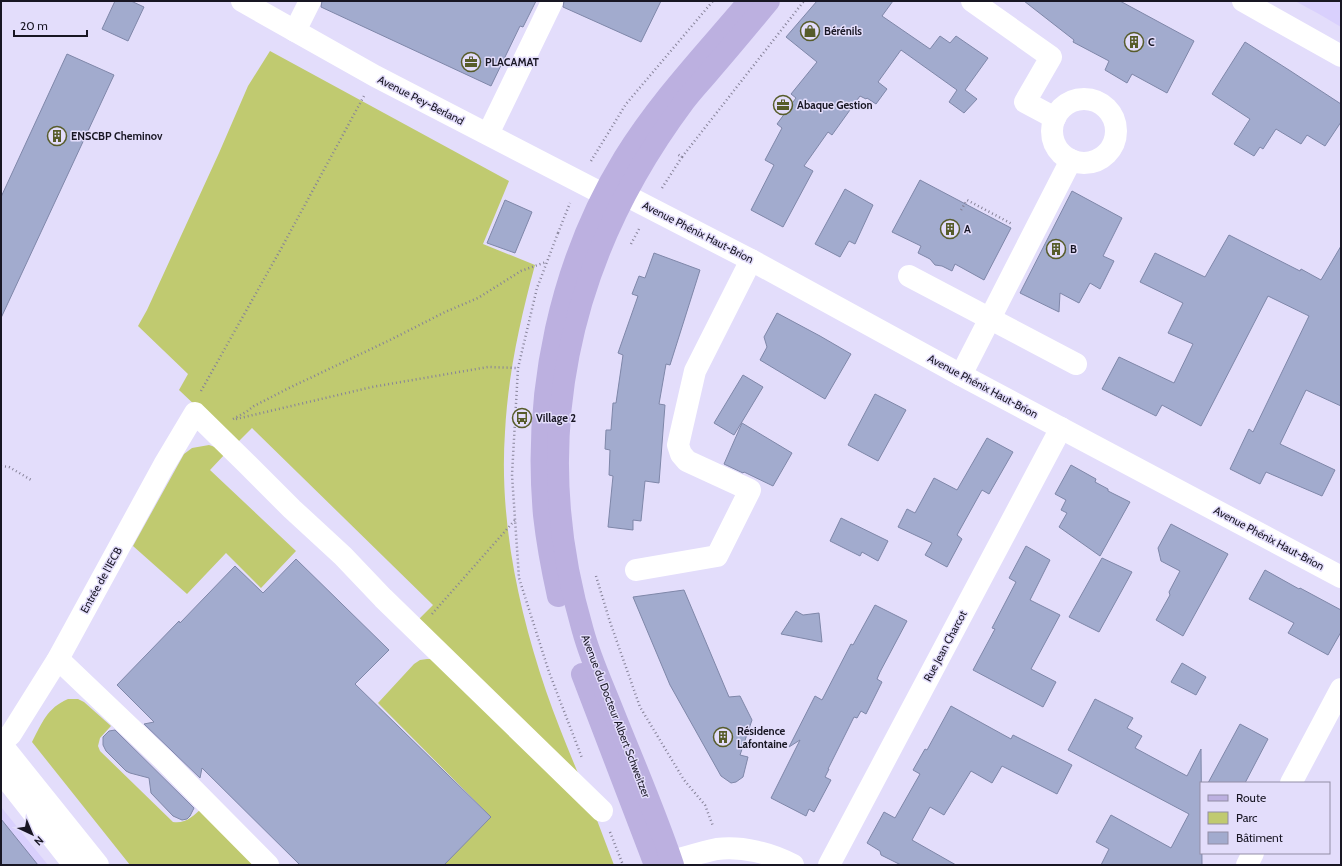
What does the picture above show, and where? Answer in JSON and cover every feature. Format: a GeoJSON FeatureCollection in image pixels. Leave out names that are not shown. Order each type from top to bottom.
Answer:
{"type":"FeatureCollection","features":[{"type":"Feature","properties":{"kind":"main road","name":"Avenue du Docteur Albert Schweitzer"},"geometry":{"type":"LineString","coordinates":[[667,864],[576,658],[558,598],[544,514],[542,430],[547,382],[555,334],[566,287],[582,241],[603,194],[625,156],[671,92],[749,1]]}},
{"type":"Feature","properties":{"kind":"main road","name":"Avenue du Docteur Albert Schweitzer"},"geometry":{"type":"LineString","coordinates":[[667,864],[583,632],[573,595],[565,552],[560,508],[558,463],[560,419],[565,375],[574,331],[594,263],[608,228],[625,195],[684,101],[769,1]]}},
{"type":"Feature","properties":{"kind":"street","name":"Avenue Pey-Berland"},"geometry":{"type":"LineString","coordinates":[[242,1],[375,76],[603,194]]}},
{"type":"Feature","properties":{"kind":"street"},"geometry":{"type":"LineString","coordinates":[[295,31],[310,1]]}},
{"type":"Feature","properties":{"kind":"street"},"geometry":{"type":"LineString","coordinates":[[972,1],[1051,57],[1025,102],[1055,118]]}},
{"type":"Feature","properties":{"kind":"street"},"geometry":{"type":"LineString","coordinates":[[1243,1],[1341,56]]}},
{"type":"Feature","properties":{"kind":"street"},"geometry":{"type":"LineString","coordinates":[[488,134],[552,2]]}},
{"type":"Feature","properties":{"kind":"street"},"geometry":{"type":"LineString","coordinates":[[1085,99],[1096,101],[1105,107],[1112,115],[1116,125],[1116,136],[1112,146],[1106,154],[1097,160],[1086,163],[1076,162],[1070,160],[1059,151],[1054,142],[1052,132],[1055,118],[1058,112],[1065,105],[1075,100],[1085,99]]}},
{"type":"Feature","properties":{"kind":"street"},"geometry":{"type":"LineString","coordinates":[[961,375],[1070,160]]}},
{"type":"Feature","properties":{"kind":"street","name":"Avenue Phénix Haut-Brion"},"geometry":{"type":"LineString","coordinates":[[625,195],[751,260],[961,375],[1341,577]]}},
{"type":"Feature","properties":{"kind":"street"},"geometry":{"type":"LineString","coordinates":[[636,570],[717,556],[750,490],[687,460],[681,454],[678,445],[695,371],[751,260]]}},
{"type":"Feature","properties":{"kind":"street"},"geometry":{"type":"LineString","coordinates":[[909,276],[1076,364]]}},
{"type":"Feature","properties":{"kind":"street"},"geometry":{"type":"LineString","coordinates":[[195,413],[292,509],[343,556],[416,630],[602,811]]}},
{"type":"Feature","properties":{"kind":"street","name":"Entrée de l'IECB"},"geometry":{"type":"LineString","coordinates":[[1,744],[11,734],[58,659],[164,465],[195,413]]}},
{"type":"Feature","properties":{"kind":"street","name":"Rue Jean Charcot"},"geometry":{"type":"LineString","coordinates":[[829,865],[1061,428]]}},
{"type":"Feature","properties":{"kind":"street"},"geometry":{"type":"LineString","coordinates":[[58,659],[164,760],[268,865]]}},
{"type":"Feature","properties":{"kind":"street"},"geometry":{"type":"LineString","coordinates":[[1292,782],[1341,689]]}},
{"type":"Feature","properties":{"kind":"street"},"geometry":{"type":"LineString","coordinates":[[1,744],[98,865]]}},
{"type":"Feature","properties":{"kind":"street"},"geometry":{"type":"LineString","coordinates":[[1,772],[74,865]]}},
{"type":"Feature","properties":{"kind":"street"},"geometry":{"type":"LineString","coordinates":[[667,864],[717,849],[737,848],[781,858],[793,865]]}},
{"type":"Feature","properties":{"kind":"street"},"geometry":{"type":"LineString","coordinates":[[1247,865],[1252,854]]}},
{"type":"Feature","properties":{"kind":"path"},"geometry":{"type":"LineString","coordinates":[[626,104],[713,1]]}},
{"type":"Feature","properties":{"kind":"path"},"geometry":{"type":"LineString","coordinates":[[682,157],[804,1]]}},
{"type":"Feature","properties":{"kind":"path"},"geometry":{"type":"LineString","coordinates":[[195,413],[196,399],[282,247],[375,76]]}},
{"type":"Feature","properties":{"kind":"path"},"geometry":{"type":"LineString","coordinates":[[961,210],[967,200],[1032,235]]}},
{"type":"Feature","properties":{"kind":"path"},"geometry":{"type":"LineString","coordinates":[[518,368],[488,367],[372,387],[229,421],[254,406],[327,369],[390,340],[445,312],[478,298],[521,271],[547,261]]}},
{"type":"Feature","properties":{"kind":"path"},"geometry":{"type":"LineString","coordinates":[[1,466],[8,467],[33,480]]}},
{"type":"Feature","properties":{"kind":"path"},"geometry":{"type":"LineString","coordinates":[[416,630],[435,611],[515,520]]}},
{"type":"Feature","properties":{"kind":"shaded area"},"geometry":{"type":"Polygon","coordinates":[[[1295,1],[1341,1],[1341,27],[1319,14],[1295,1]]]}},
{"type":"Feature","properties":{"kind":"shaded area"},"geometry":{"type":"Polygon","coordinates":[[[1,807],[48,865],[1,865],[1,807]]]}},
{"type":"Feature","properties":{"kind":"green space"},"geometry":{"type":"Polygon","coordinates":[[[270,51],[509,181],[483,244],[535,265],[524,306],[509,390],[504,465],[508,530],[519,596],[536,660],[554,713],[580,778],[418,620],[433,605],[252,428],[236,444],[179,390],[188,374],[138,326],[147,310],[219,153],[248,86],[270,51]]]}},
{"type":"Feature","properties":{"kind":"green space"},"geometry":{"type":"Polygon","coordinates":[[[209,445],[226,453],[210,470],[296,551],[261,588],[226,553],[187,594],[133,546],[184,454],[192,448],[209,445]]]}},
{"type":"Feature","properties":{"kind":"green space"},"geometry":{"type":"Polygon","coordinates":[[[433,659],[592,807],[614,865],[432,865],[458,850],[491,817],[378,703],[414,664],[420,660],[433,659]]]}},
{"type":"Feature","properties":{"kind":"green space"},"geometry":{"type":"Polygon","coordinates":[[[68,699],[78,699],[84,702],[111,726],[100,738],[98,746],[100,751],[173,822],[186,821],[202,808],[257,865],[130,865],[32,742],[42,722],[50,712],[68,699]]]}},
{"type":"Feature","properties":{"kind":"building"},"geometry":{"type":"Polygon","coordinates":[[[115,1],[131,1],[144,7],[128,41],[102,29],[115,1]]]}},
{"type":"Feature","properties":{"kind":"building","name":"PLACAMAT"},"geometry":{"type":"Polygon","coordinates":[[[322,1],[536,1],[523,27],[520,26],[491,86],[321,7],[322,1]]]}},
{"type":"Feature","properties":{"kind":"building"},"geometry":{"type":"Polygon","coordinates":[[[564,1],[661,1],[641,42],[563,7],[564,1]]]}},
{"type":"Feature","properties":{"kind":"building"},"geometry":{"type":"Polygon","coordinates":[[[817,1],[893,1],[882,16],[930,49],[940,36],[950,43],[956,36],[988,58],[965,90],[977,99],[964,113],[949,102],[957,90],[901,50],[878,82],[887,89],[876,104],[867,98],[866,99],[860,96],[832,135],[828,132],[804,166],[813,171],[783,227],[751,210],[774,165],[765,160],[782,128],[777,124],[796,98],[791,94],[817,62],[786,37],[817,1]]]}},
{"type":"Feature","properties":{"kind":"building","name":"C"},"geometry":{"type":"Polygon","coordinates":[[[1024,1],[1120,1],[1194,41],[1167,93],[1132,74],[1127,83],[1105,70],[1109,61],[1073,42],[1074,40],[1024,1]]]}},
{"type":"Feature","properties":{"kind":"building"},"geometry":{"type":"Polygon","coordinates":[[[1245,42],[1341,104],[1341,122],[1325,146],[1307,135],[1301,144],[1276,129],[1263,149],[1260,147],[1254,156],[1234,144],[1250,119],[1212,94],[1245,42]]]}},
{"type":"Feature","properties":{"kind":"building","name":"ENSCBP Cheminov"},"geometry":{"type":"Polygon","coordinates":[[[67,54],[114,75],[1,318],[1,197],[67,54]]]}},
{"type":"Feature","properties":{"kind":"building","name":"A"},"geometry":{"type":"Polygon","coordinates":[[[920,180],[1011,228],[984,280],[955,264],[952,271],[942,266],[935,265],[930,259],[918,253],[921,246],[892,232],[920,180]]]}},
{"type":"Feature","properties":{"kind":"building"},"geometry":{"type":"Polygon","coordinates":[[[845,189],[873,205],[855,244],[849,241],[840,257],[815,244],[845,189]]]}},
{"type":"Feature","properties":{"kind":"building"},"geometry":{"type":"Polygon","coordinates":[[[1072,191],[1122,218],[1103,256],[1114,261],[1100,289],[1090,283],[1079,303],[1060,293],[1059,312],[1020,293],[1072,191]]]}},
{"type":"Feature","properties":{"kind":"building"},"geometry":{"type":"Polygon","coordinates":[[[505,200],[532,212],[515,253],[487,243],[505,200]]]}},
{"type":"Feature","properties":{"kind":"building"},"geometry":{"type":"Polygon","coordinates":[[[1229,235],[1321,280],[1341,246],[1341,406],[1306,390],[1280,444],[1335,470],[1322,496],[1266,472],[1260,484],[1230,469],[1249,429],[1253,432],[1309,316],[1268,296],[1201,426],[1162,405],[1156,416],[1102,389],[1119,357],[1174,383],[1193,344],[1168,333],[1183,303],[1140,282],[1155,253],[1205,277],[1229,235]]]}},
{"type":"Feature","properties":{"kind":"building"},"geometry":{"type":"Polygon","coordinates":[[[654,253],[700,270],[670,365],[666,364],[659,404],[665,405],[659,483],[645,481],[641,521],[633,520],[633,530],[608,527],[613,476],[609,475],[610,450],[605,449],[606,430],[611,430],[613,403],[616,403],[623,355],[618,353],[638,296],[632,294],[639,276],[645,278],[654,253]]]}},
{"type":"Feature","properties":{"kind":"building"},"geometry":{"type":"Polygon","coordinates":[[[777,313],[851,354],[825,399],[760,360],[767,347],[764,337],[777,313]]]}},
{"type":"Feature","properties":{"kind":"building"},"geometry":{"type":"Polygon","coordinates":[[[743,375],[763,387],[734,435],[714,423],[743,375]]]}},
{"type":"Feature","properties":{"kind":"building"},"geometry":{"type":"Polygon","coordinates":[[[875,394],[906,410],[878,461],[848,445],[875,394]]]}},
{"type":"Feature","properties":{"kind":"building"},"geometry":{"type":"Polygon","coordinates":[[[742,423],[792,453],[773,486],[724,464],[742,423]]]}},
{"type":"Feature","properties":{"kind":"building"},"geometry":{"type":"Polygon","coordinates":[[[987,438],[1013,452],[989,494],[982,490],[957,535],[962,539],[947,567],[925,555],[932,543],[898,527],[907,509],[915,513],[934,478],[957,490],[987,438]]]}},
{"type":"Feature","properties":{"kind":"building"},"geometry":{"type":"Polygon","coordinates":[[[1071,465],[1096,479],[1095,482],[1108,489],[1108,491],[1130,502],[1100,556],[1059,527],[1067,513],[1061,510],[1066,500],[1055,494],[1071,465]]]}},
{"type":"Feature","properties":{"kind":"building"},"geometry":{"type":"Polygon","coordinates":[[[841,518],[888,541],[878,561],[862,552],[860,556],[830,541],[841,518]]]}},
{"type":"Feature","properties":{"kind":"building"},"geometry":{"type":"Polygon","coordinates":[[[1171,524],[1228,554],[1183,636],[1156,620],[1170,595],[1169,592],[1180,571],[1161,561],[1158,548],[1171,524]]]}},
{"type":"Feature","properties":{"kind":"building"},"geometry":{"type":"Polygon","coordinates":[[[1026,546],[1050,560],[1030,600],[1060,615],[1031,669],[1056,682],[1043,707],[973,670],[995,629],[992,628],[1016,582],[1009,578],[1026,546]]]}},
{"type":"Feature","properties":{"kind":"building"},"geometry":{"type":"Polygon","coordinates":[[[1102,558],[1132,572],[1099,632],[1069,617],[1102,558]]]}},
{"type":"Feature","properties":{"kind":"building"},"geometry":{"type":"Polygon","coordinates":[[[296,559],[389,650],[355,684],[491,817],[444,865],[300,865],[202,768],[200,778],[144,724],[154,722],[117,685],[235,566],[263,593],[296,559]]]}},
{"type":"Feature","properties":{"kind":"building"},"geometry":{"type":"Polygon","coordinates":[[[1265,570],[1341,610],[1341,632],[1328,655],[1288,633],[1294,623],[1249,599],[1265,570]]]}},
{"type":"Feature","properties":{"kind":"building"},"geometry":{"type":"Polygon","coordinates":[[[684,590],[729,697],[740,696],[752,720],[740,755],[748,757],[743,777],[736,782],[731,783],[721,776],[670,685],[633,597],[684,590]]]}},
{"type":"Feature","properties":{"kind":"building"},"geometry":{"type":"Polygon","coordinates":[[[875,605],[907,621],[880,672],[877,679],[882,682],[866,714],[861,711],[857,718],[854,717],[825,777],[831,780],[814,812],[809,809],[806,816],[771,798],[800,740],[789,747],[815,696],[822,700],[851,644],[853,645],[875,605]]]}},
{"type":"Feature","properties":{"kind":"building"},"geometry":{"type":"Polygon","coordinates":[[[796,611],[803,615],[819,613],[822,642],[781,634],[796,611]]]}},
{"type":"Feature","properties":{"kind":"building"},"geometry":{"type":"Polygon","coordinates":[[[1182,663],[1206,677],[1196,695],[1171,682],[1182,663]]]}},
{"type":"Feature","properties":{"kind":"building"},"geometry":{"type":"Polygon","coordinates":[[[1095,699],[1133,718],[1127,728],[1142,736],[1135,748],[1187,776],[1201,749],[1200,854],[1202,854],[1202,865],[1101,865],[1109,849],[1096,842],[1111,815],[1171,848],[1189,814],[1068,750],[1095,699]]]}},
{"type":"Feature","properties":{"kind":"building"},"geometry":{"type":"Polygon","coordinates":[[[951,706],[1011,739],[1013,735],[1072,765],[1057,794],[1002,766],[992,783],[971,771],[944,815],[930,807],[912,840],[956,865],[901,865],[881,855],[880,851],[867,843],[884,812],[895,818],[920,774],[913,770],[925,749],[927,750],[951,706]]]}},
{"type":"Feature","properties":{"kind":"building"},"geometry":{"type":"Polygon","coordinates":[[[1240,724],[1268,739],[1246,782],[1209,782],[1240,724]]]}},
{"type":"Feature","properties":{"kind":"building"},"geometry":{"type":"Polygon","coordinates":[[[115,730],[194,808],[187,819],[182,820],[173,816],[151,793],[149,778],[126,771],[106,751],[103,745],[103,737],[109,731],[115,730]]]}},
{"type":"Feature","properties":{"kind":"building"},"geometry":{"type":"Polygon","coordinates":[[[1,819],[38,865],[1,865],[1,819]]]}},
{"type":"Feature","properties":{"kind":"place","name":"Bérénils"},"geometry":{"type":"Point","coordinates":[810,31]}},
{"type":"Feature","properties":{"kind":"place","name":"C"},"geometry":{"type":"Point","coordinates":[1134,42]}},
{"type":"Feature","properties":{"kind":"place","name":"PLACAMAT"},"geometry":{"type":"Point","coordinates":[471,62]}},
{"type":"Feature","properties":{"kind":"place","name":"Abaque Gestion"},"geometry":{"type":"Point","coordinates":[783,105]}},
{"type":"Feature","properties":{"kind":"place","name":"ENSCBP Cheminov"},"geometry":{"type":"Point","coordinates":[57,136]}},
{"type":"Feature","properties":{"kind":"place","name":"A"},"geometry":{"type":"Point","coordinates":[950,229]}},
{"type":"Feature","properties":{"kind":"place","name":"B"},"geometry":{"type":"Point","coordinates":[1056,249]}},
{"type":"Feature","properties":{"kind":"place","name":"Village 2"},"geometry":{"type":"Point","coordinates":[522,418]}},
{"type":"Feature","properties":{"kind":"place","name":"Résidence Lafontaine"},"geometry":{"type":"Point","coordinates":[723,737]}}]}
